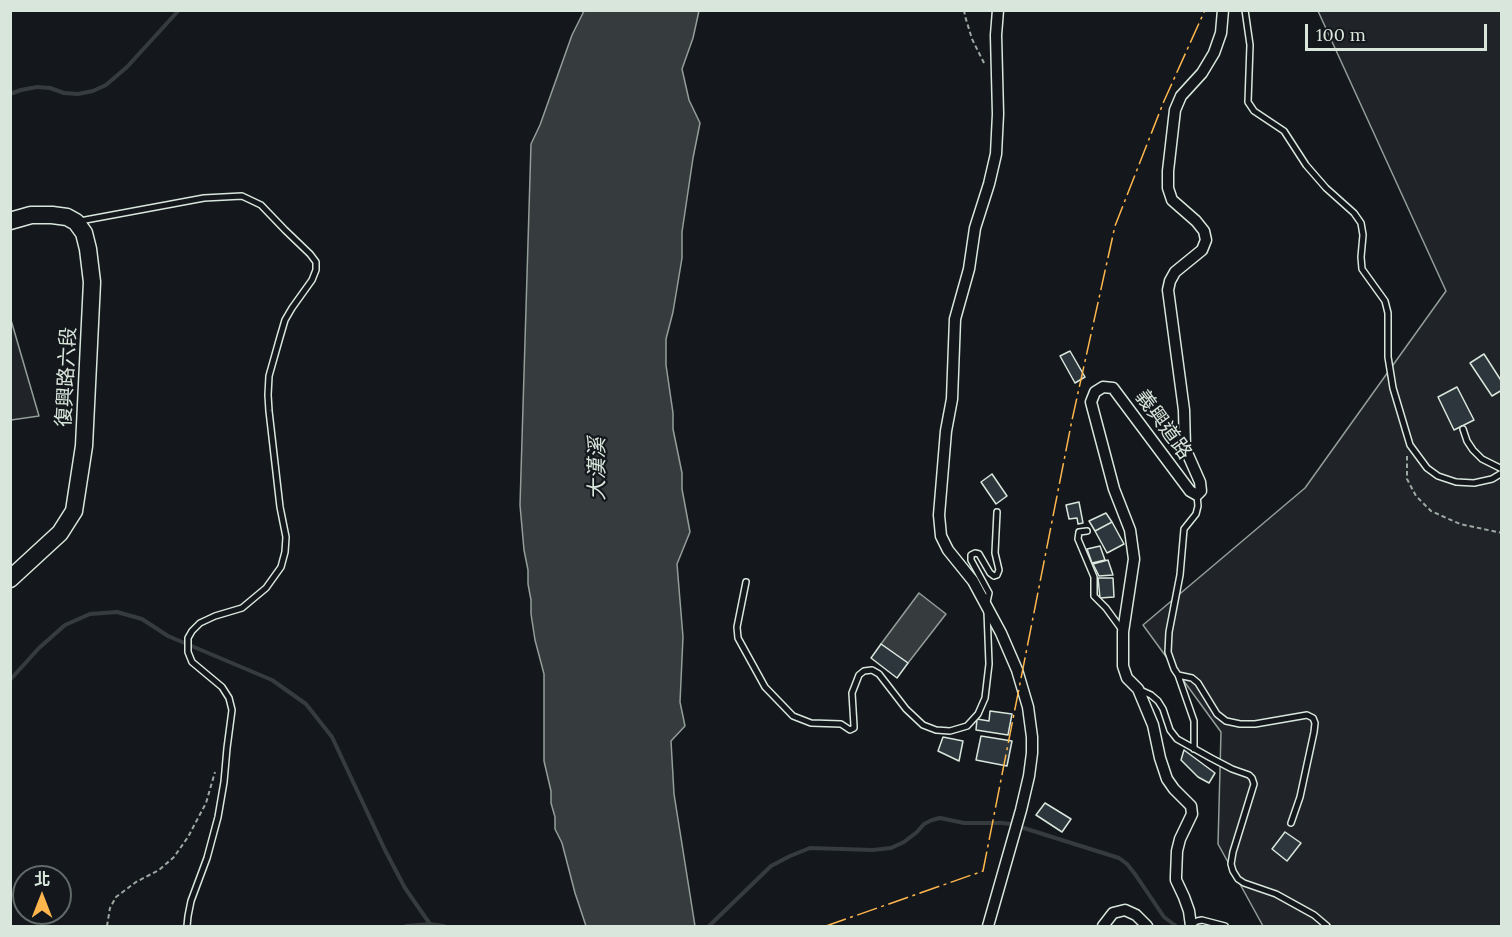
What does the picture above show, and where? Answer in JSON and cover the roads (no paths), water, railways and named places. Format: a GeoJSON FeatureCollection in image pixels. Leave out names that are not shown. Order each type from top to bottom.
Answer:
{"type":"FeatureCollection","features":[{"type":"Feature","properties":{"kind":"main road"},"geometry":{"type":"LineString","coordinates":[[10,221],[31,215],[52,214],[67,217],[76,222]]}},
{"type":"Feature","properties":{"kind":"main road","name":"復興路六段"},"geometry":{"type":"LineString","coordinates":[[10,579],[60,533],[74,511],[84,446],[92,282],[84,233],[76,222]]}},
{"type":"Feature","properties":{"kind":"street"},"geometry":{"type":"LineString","coordinates":[[988,927],[1029,776],[1032,737],[1028,706],[1017,670],[974,581],[948,550],[941,536],[939,515],[946,431],[952,399],[955,320],[969,269],[975,228],[996,154],[998,10]]}},
{"type":"Feature","properties":{"kind":"street","name":"義興道路"},"geometry":{"type":"LineString","coordinates":[[1191,926],[1189,911],[1176,876],[1177,851],[1192,814],[1191,806],[1167,779],[1153,725],[1138,689],[1127,678],[1123,666],[1123,632],[1134,559],[1130,530],[1114,489],[1091,402],[1095,392],[1103,387],[1113,388],[1190,491],[1197,495],[1201,490],[1200,482],[1185,448],[1184,410],[1168,290],[1175,272],[1202,250],[1206,240],[1200,226],[1172,200],[1168,188],[1168,171],[1175,110],[1181,96],[1202,73],[1214,53],[1221,33],[1223,10]]}},
{"type":"Feature","properties":{"kind":"street"},"geometry":{"type":"LineString","coordinates":[[1103,927],[1113,913],[1125,910],[1136,915],[1147,927]]}},
{"type":"Feature","properties":{"kind":"lane"},"geometry":{"type":"LineString","coordinates":[[1245,10],[1250,45],[1248,102],[1254,111],[1284,131],[1306,165],[1326,188],[1354,213],[1361,223],[1362,269],[1385,301],[1388,313],[1388,357],[1393,388],[1410,445],[1427,468],[1438,476],[1456,482],[1474,483],[1492,478],[1502,471],[1482,459],[1473,450],[1463,429]]}},
{"type":"Feature","properties":{"kind":"lane"},"geometry":{"type":"LineString","coordinates":[[76,222],[204,198],[242,196],[261,205],[316,262],[312,280],[285,320],[269,376],[269,411],[280,507],[286,537],[281,567],[266,588],[242,608],[200,623],[188,638],[188,652],[192,662],[222,687],[229,698],[232,710],[218,817],[207,858],[191,901],[187,927]]}},
{"type":"Feature","properties":{"kind":"lane"},"geometry":{"type":"LineString","coordinates":[[1194,749],[1192,713],[1168,652],[1169,632],[1180,575],[1184,529],[1196,514],[1197,495]]}},
{"type":"Feature","properties":{"kind":"lane"},"geometry":{"type":"LineString","coordinates":[[746,582],[737,627],[738,638],[765,687],[793,716],[811,723],[842,724],[852,729],[854,726],[852,693],[859,675],[864,670],[872,670],[879,674],[906,709],[923,725],[936,730],[950,731],[967,726],[978,714],[985,698],[989,664],[986,604],[989,593],[971,560],[971,555],[979,554],[990,573],[994,576],[998,575],[995,553],[997,512]]}},
{"type":"Feature","properties":{"kind":"lane"},"geometry":{"type":"LineString","coordinates":[[1086,531],[1079,532],[1078,539],[1094,577],[1094,596],[1106,608],[1123,632]]}},
{"type":"Feature","properties":{"kind":"lane"},"geometry":{"type":"LineString","coordinates":[[1178,675],[1192,678],[1198,683],[1217,714],[1226,721],[1255,724],[1307,715],[1313,718],[1314,732],[1300,797],[1291,823]]}},
{"type":"Feature","properties":{"kind":"lane"},"geometry":{"type":"LineString","coordinates":[[1138,689],[1158,701],[1177,740],[1252,778],[1254,783],[1231,864],[1238,879],[1276,894],[1314,915],[1328,927]]}},
{"type":"Feature","properties":{"kind":"lane"},"geometry":{"type":"LineString","coordinates":[[1191,926],[1202,920],[1225,927]]}},
{"type":"Feature","properties":{"kind":"water","name":"大漢溪"},"geometry":{"type":"Polygon","coordinates":[[[584,11],[699,11],[693,38],[682,69],[689,100],[700,123],[682,232],[682,258],[666,339],[666,365],[673,429],[690,532],[677,564],[683,637],[680,702],[685,726],[671,741],[674,794],[695,926],[586,926],[562,843],[555,829],[551,791],[544,761],[544,674],[531,614],[520,505],[531,144],[572,35],[584,11]]]}},
{"type":"Feature","properties":{"kind":"water"},"geometry":{"type":"Polygon","coordinates":[[[919,593],[946,614],[908,663],[881,644],[919,593]]]}},
{"type":"Feature","properties":{"kind":"waterway"},"geometry":{"type":"LineString","coordinates":[[10,94],[37,87],[78,94],[106,85],[127,67],[179,10]]}},
{"type":"Feature","properties":{"kind":"waterway"},"geometry":{"type":"LineString","coordinates":[[10,680],[39,648],[65,625],[90,614],[117,612],[142,619],[168,636],[272,680],[306,704],[332,737],[385,850],[405,888],[430,924]]}},
{"type":"Feature","properties":{"kind":"waterway"},"geometry":{"type":"LineString","coordinates":[[709,926],[771,866],[790,856],[810,848],[873,850],[891,848],[904,842],[924,824],[940,818],[964,823],[1011,824],[1119,858],[1135,874],[1164,917],[1176,926]]}},
{"type":"Feature","properties":{"kind":"waterway"},"geometry":{"type":"LineString","coordinates":[[406,926],[430,924],[444,926]]}}]}
